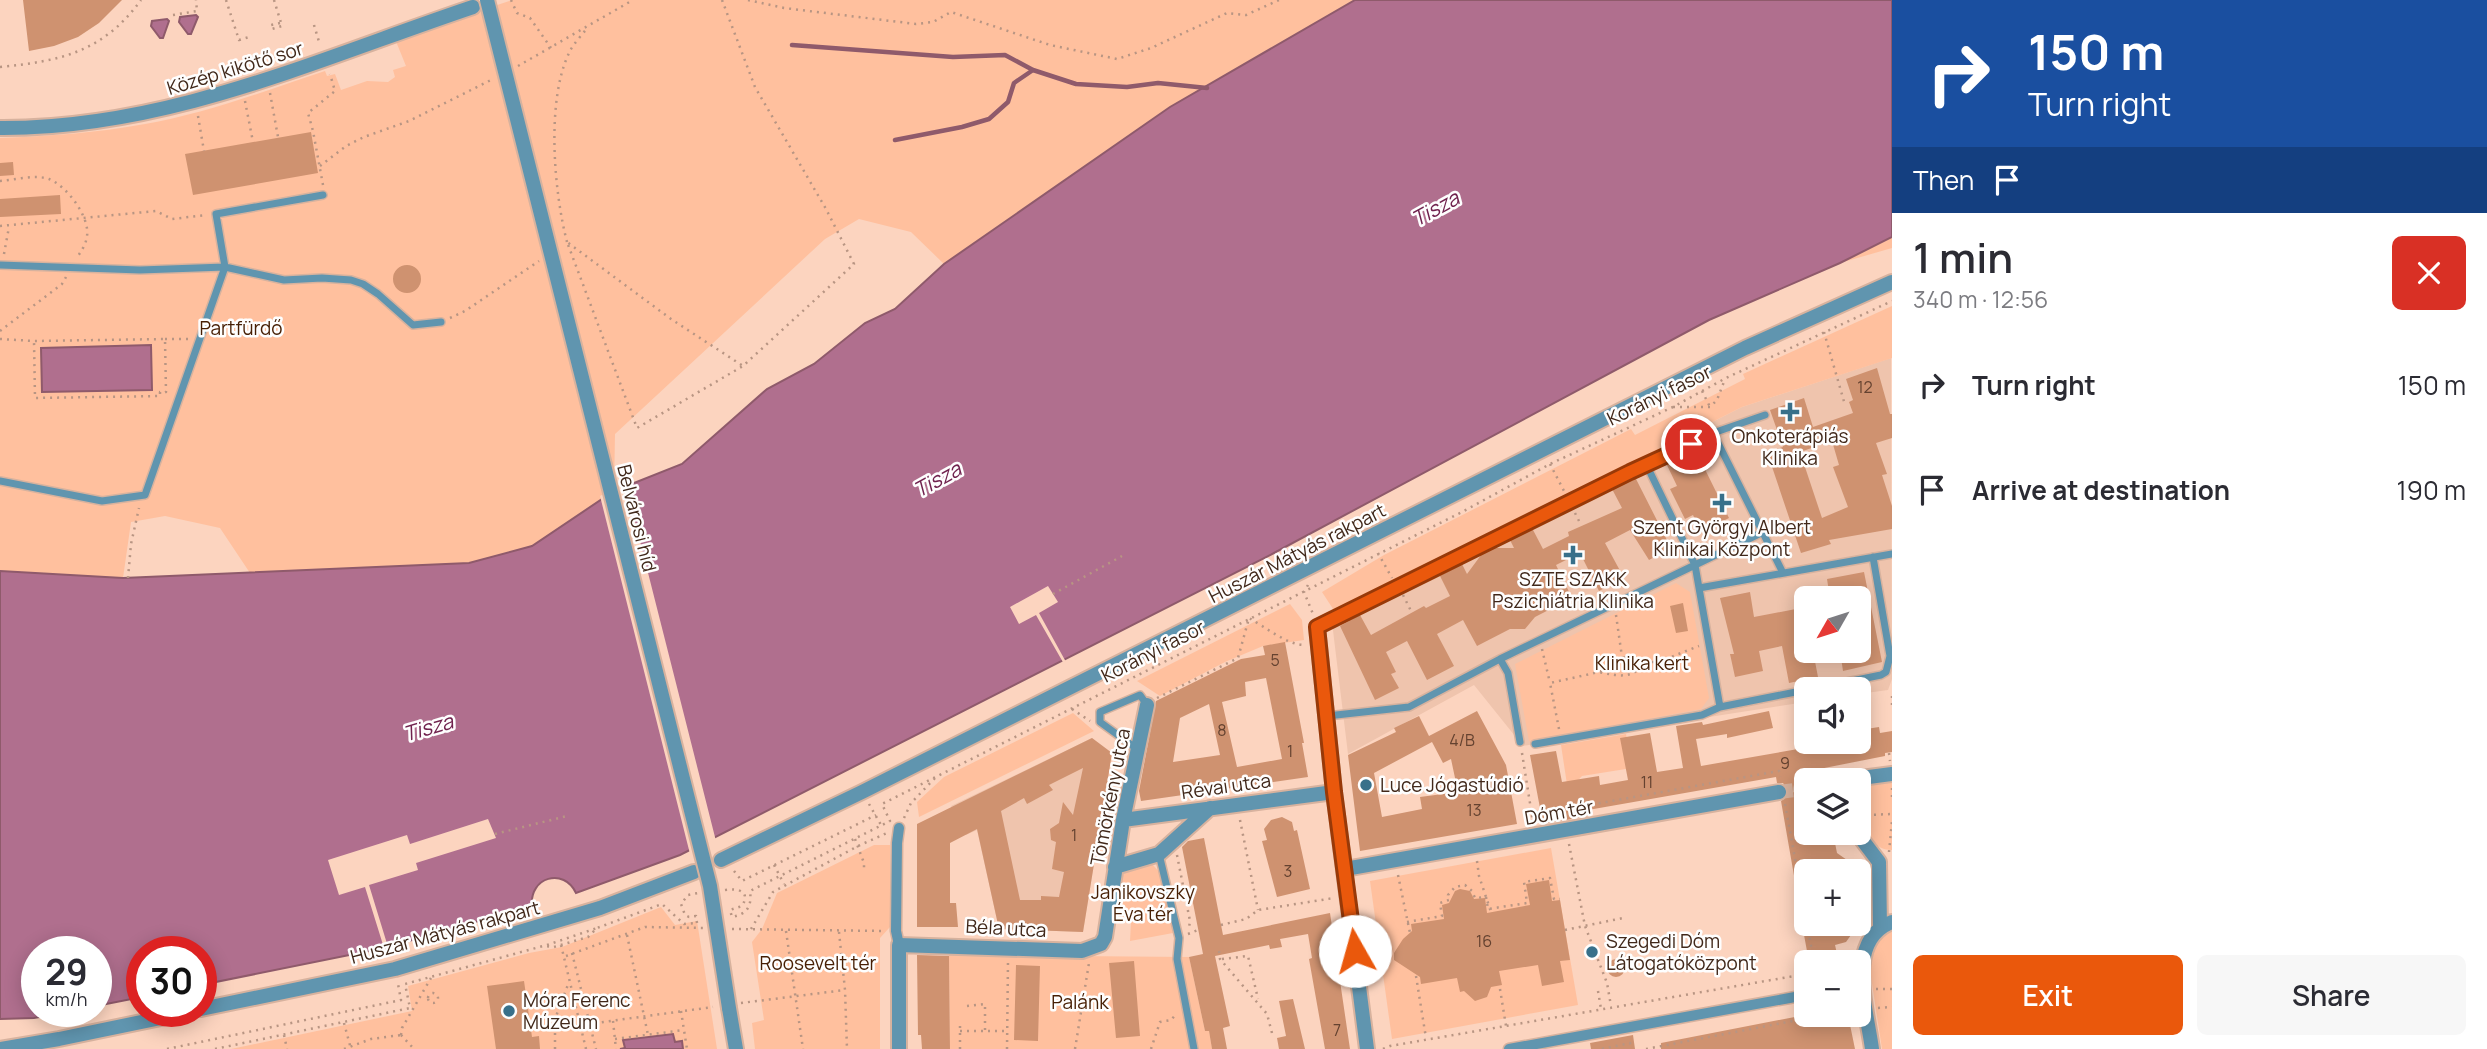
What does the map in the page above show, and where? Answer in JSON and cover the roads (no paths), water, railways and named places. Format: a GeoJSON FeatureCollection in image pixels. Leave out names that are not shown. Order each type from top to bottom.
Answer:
{"type":"FeatureCollection","features":[{"type":"Feature","properties":{"kind":"street","name":"Belvárosi híd"},"geometry":{"type":"LineString","coordinates":[[488,0],[710,886],[736,1049]]}},
{"type":"Feature","properties":{"kind":"street","name":"Közép kikötő sor"},"geometry":{"type":"LineString","coordinates":[[0,128],[76,124],[195,102],[313,64],[473,7]]}},
{"type":"Feature","properties":{"kind":"street","name":"Huszár Mátyás rakpart"},"geometry":{"type":"LineString","coordinates":[[723,859],[887,780],[1733,354],[1892,282]]}},
{"type":"Feature","properties":{"kind":"street"},"geometry":{"type":"LineString","coordinates":[[1317,627],[1334,792],[1367,1049]]}},
{"type":"Feature","properties":{"kind":"street","name":"Tömörkény utca"},"geometry":{"type":"LineString","coordinates":[[1105,937],[1123,820],[1151,702]]}},
{"type":"Feature","properties":{"kind":"street"},"geometry":{"type":"LineString","coordinates":[[1871,777],[1892,774]]}},
{"type":"Feature","properties":{"kind":"street","name":"Révai utca"},"geometry":{"type":"LineString","coordinates":[[1123,820],[1334,792]]}},
{"type":"Feature","properties":{"kind":"street","name":"Dóm tér"},"geometry":{"type":"LineString","coordinates":[[1345,869],[1779,792]]}},
{"type":"Feature","properties":{"kind":"street"},"geometry":{"type":"LineString","coordinates":[[1115,867],[1159,854],[1211,807]]}},
{"type":"Feature","properties":{"kind":"street"},"geometry":{"type":"LineString","coordinates":[[899,828],[896,931],[899,945],[900,1049]]}},
{"type":"Feature","properties":{"kind":"street"},"geometry":{"type":"LineString","coordinates":[[1864,950],[1871,936],[1886,925],[1887,857],[1871,844]]}},
{"type":"Feature","properties":{"kind":"street","name":"Huszár Mátyás rakpart"},"geometry":{"type":"LineString","coordinates":[[217,1006],[394,969],[600,908],[694,872]]}},
{"type":"Feature","properties":{"kind":"street","name":"Béla utca"},"geometry":{"type":"LineString","coordinates":[[899,945],[1082,951],[1096,947],[1105,937]]}},
{"type":"Feature","properties":{"kind":"street"},"geometry":{"type":"LineString","coordinates":[[1509,1049],[1794,997]]}},
{"type":"Feature","properties":{"kind":"street"},"geometry":{"type":"LineString","coordinates":[[0,1049],[126,1026]]}},
{"type":"Feature","properties":{"kind":"street"},"geometry":{"type":"LineString","coordinates":[[1868,1027],[1872,1049]]}},
{"type":"Feature","properties":{"kind":"street"},"geometry":{"type":"LineString","coordinates":[[1570,1038],[1573,1049]]}},
{"type":"Feature","properties":{"kind":"lane"},"geometry":{"type":"LineString","coordinates":[[0,481],[102,501],[145,495],[225,267],[216,214],[323,195]]}},
{"type":"Feature","properties":{"kind":"lane"},"geometry":{"type":"LineString","coordinates":[[0,265],[140,270],[225,267],[284,280],[351,280],[378,293],[413,325],[441,322]]}},
{"type":"Feature","properties":{"kind":"lane"},"geometry":{"type":"LineString","coordinates":[[1317,627],[1630,472],[1713,433],[1765,415]]}},
{"type":"Feature","properties":{"kind":"lane"},"geometry":{"type":"LineString","coordinates":[[1713,433],[1783,573]]}},
{"type":"Feature","properties":{"kind":"lane"},"geometry":{"type":"LineString","coordinates":[[1647,466],[1695,565],[1720,707]]}},
{"type":"Feature","properties":{"kind":"lane"},"geometry":{"type":"LineString","coordinates":[[1327,716],[1409,707],[1540,639],[1763,532]]}},
{"type":"Feature","properties":{"kind":"lane"},"geometry":{"type":"LineString","coordinates":[[1699,588],[1892,554]]}},
{"type":"Feature","properties":{"kind":"lane"},"geometry":{"type":"LineString","coordinates":[[1871,677],[1886,672],[1890,656],[1873,558]]}},
{"type":"Feature","properties":{"kind":"lane"},"geometry":{"type":"LineString","coordinates":[[1500,659],[1508,673],[1520,743]]}},
{"type":"Feature","properties":{"kind":"lane"},"geometry":{"type":"LineString","coordinates":[[1535,744],[1702,715],[1720,707],[1794,693]]}},
{"type":"Feature","properties":{"kind":"lane"},"geometry":{"type":"LineString","coordinates":[[1138,750],[1100,722],[1100,712],[1140,695],[1151,702]]}},
{"type":"Feature","properties":{"kind":"lane"},"geometry":{"type":"LineString","coordinates":[[1159,854],[1179,938],[1177,959],[1194,1049]]}},
{"type":"Feature","properties":{"kind":"water","name":"Tisza"},"geometry":{"type":"Polygon","coordinates":[[[1355,0],[1892,0],[1892,237],[1840,263],[1709,320],[1274,553],[680,855],[576,893],[564,880],[548,879],[536,888],[532,906],[384,948],[217,982],[217,936],[126,936],[126,1000],[112,1003],[112,936],[21,936],[21,1018],[0,1019],[0,571],[123,578],[469,563],[532,546],[614,491],[682,464],[767,389],[814,364],[865,323],[895,309],[944,264],[1170,107],[1355,0]]]}},
{"type":"Feature","properties":{"kind":"water"},"geometry":{"type":"Polygon","coordinates":[[[180,17],[198,17],[191,34],[188,34],[179,22],[180,17]]]}},
{"type":"Feature","properties":{"kind":"water"},"geometry":{"type":"Polygon","coordinates":[[[152,21],[169,21],[163,38],[160,38],[151,26],[152,21]]]}},
{"type":"Feature","properties":{"kind":"water"},"geometry":{"type":"Polygon","coordinates":[[[151,345],[152,390],[42,392],[41,348],[151,345]]]}},
{"type":"Feature","properties":{"kind":"water"},"geometry":{"type":"Polygon","coordinates":[[[673,1034],[675,1042],[682,1041],[683,1049],[620,1049],[625,1048],[623,1040],[673,1034]]]}},
{"type":"Feature","properties":{"kind":"waterway"},"geometry":{"type":"LineString","coordinates":[[792,45],[953,57],[1005,55],[1033,70],[1076,84],[1127,87],[1158,83],[1207,88]]}},
{"type":"Feature","properties":{"kind":"waterway"},"geometry":{"type":"LineString","coordinates":[[895,140],[989,119],[1008,102],[1014,83],[1033,70]]}},
{"type":"Feature","properties":{"kind":"tunnel"},"geometry":{"type":"LineString","coordinates":[[1779,792],[1794,790]]}},
{"type":"Feature","properties":{"kind":"place","name":"Onkoterápiás Klinika"},"geometry":{"type":"Point","coordinates":[1790,412]}},
{"type":"Feature","properties":{"kind":"place","name":"Szent Györgyi Albert Klinikai Központ"},"geometry":{"type":"Point","coordinates":[1722,503]}},
{"type":"Feature","properties":{"kind":"place","name":"SZTE SZAKK Pszichiátria Klinika"},"geometry":{"type":"Point","coordinates":[1573,555]}},
{"type":"Feature","properties":{"kind":"place","name":"Luce Jógastúdió"},"geometry":{"type":"Point","coordinates":[1366,785]}},
{"type":"Feature","properties":{"kind":"place","name":"Szegedi Dóm Látogatóközpont"},"geometry":{"type":"Point","coordinates":[1592,952]}},
{"type":"Feature","properties":{"kind":"place","name":"Móra Ferenc Múzeum"},"geometry":{"type":"Point","coordinates":[509,1011]}},
{"type":"Feature","properties":{"kind":"park label","name":"Partfürdő"},"geometry":{"type":"Point","coordinates":[241,328]}},
{"type":"Feature","properties":{"kind":"park label","name":"Klinika kert"},"geometry":{"type":"Point","coordinates":[1642,663]}},
{"type":"Feature","properties":{"kind":"park label","name":"Janikovszky Éva tér"},"geometry":{"type":"Point","coordinates":[1143,903]}},
{"type":"Feature","properties":{"kind":"park label","name":"Roosevelt tér"},"geometry":{"type":"Point","coordinates":[818,963]}},
{"type":"Feature","properties":{"kind":"park label","name":"Palánk"},"geometry":{"type":"Point","coordinates":[1080,1002]}}]}
